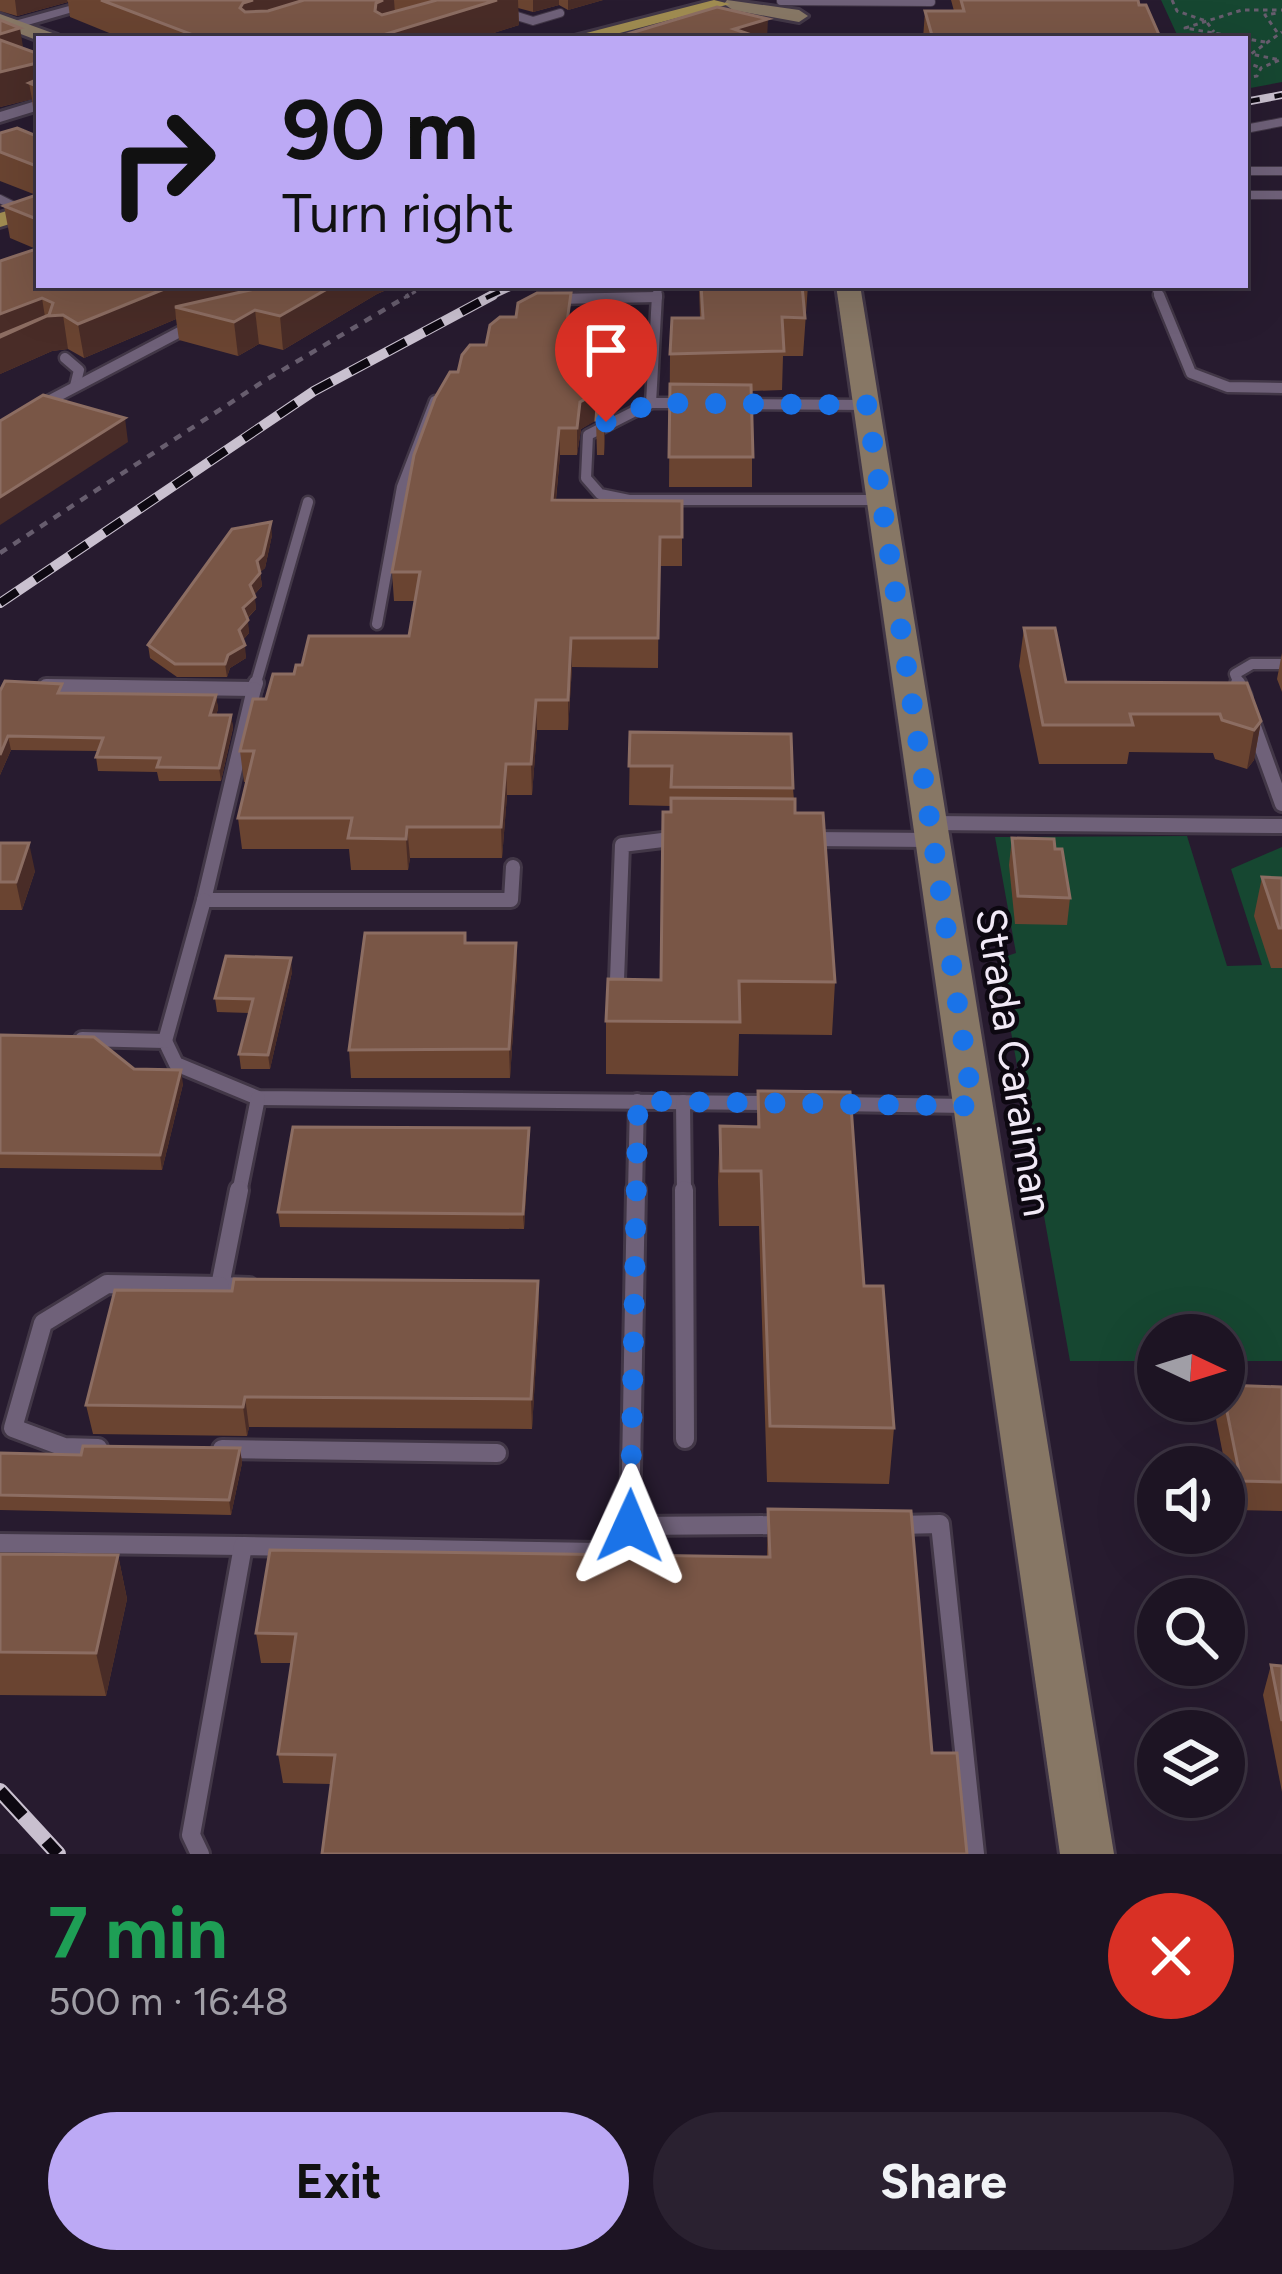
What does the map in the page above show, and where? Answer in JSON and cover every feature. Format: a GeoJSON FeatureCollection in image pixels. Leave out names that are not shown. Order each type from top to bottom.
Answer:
{"type":"FeatureCollection","features":[{"type":"Feature","properties":{"kind":"main road"},"geometry":{"type":"LineString","coordinates":[[604,35],[663,0]]}},
{"type":"Feature","properties":{"kind":"main road"},"geometry":{"type":"LineString","coordinates":[[692,0],[726,6]]}},
{"type":"Feature","properties":{"kind":"main road"},"geometry":{"type":"LineString","coordinates":[[604,35],[756,0]]}},
{"type":"Feature","properties":{"kind":"main road"},"geometry":{"type":"LineString","coordinates":[[0,220],[32,210]]}},
{"type":"Feature","properties":{"kind":"street"},"geometry":{"type":"LineString","coordinates":[[5,25],[107,0]]}},
{"type":"Feature","properties":{"kind":"street"},"geometry":{"type":"LineString","coordinates":[[780,1],[810,28],[811,36]]}},
{"type":"Feature","properties":{"kind":"street"},"geometry":{"type":"LineString","coordinates":[[726,6],[799,16]]}},
{"type":"Feature","properties":{"kind":"street"},"geometry":{"type":"LineString","coordinates":[[5,25],[41,36]]}},
{"type":"Feature","properties":{"kind":"street"},"geometry":{"type":"LineString","coordinates":[[0,117],[36,106]]}},
{"type":"Feature","properties":{"kind":"street","name":"Strada Caraiman"},"geometry":{"type":"LineString","coordinates":[[848,288],[1087,1854]]}},
{"type":"Feature","properties":{"kind":"lane"},"geometry":{"type":"LineString","coordinates":[[780,1],[931,2]]}},
{"type":"Feature","properties":{"kind":"lane"},"geometry":{"type":"LineString","coordinates":[[490,8],[533,21],[560,13]]}},
{"type":"Feature","properties":{"kind":"lane"},"geometry":{"type":"LineString","coordinates":[[604,35],[641,36]]}},
{"type":"Feature","properties":{"kind":"lane"},"geometry":{"type":"LineString","coordinates":[[1248,128],[1282,122]]}},
{"type":"Feature","properties":{"kind":"lane"},"geometry":{"type":"LineString","coordinates":[[1248,171],[1282,171]]}},
{"type":"Feature","properties":{"kind":"lane"},"geometry":{"type":"LineString","coordinates":[[1248,195],[1282,195]]}},
{"type":"Feature","properties":{"kind":"lane"},"geometry":{"type":"LineString","coordinates":[[0,199],[32,210]]}},
{"type":"Feature","properties":{"kind":"lane"},"geometry":{"type":"LineString","coordinates":[[1156,288],[1191,373],[1228,387],[1282,388]]}},
{"type":"Feature","properties":{"kind":"lane"},"geometry":{"type":"LineString","coordinates":[[547,302],[657,291],[652,403]]}},
{"type":"Feature","properties":{"kind":"lane"},"geometry":{"type":"LineString","coordinates":[[19,417],[185,326],[207,322]]}},
{"type":"Feature","properties":{"kind":"lane"},"geometry":{"type":"LineString","coordinates":[[64,358],[79,370],[75,386]]}},
{"type":"Feature","properties":{"kind":"lane"},"geometry":{"type":"LineString","coordinates":[[377,624],[402,487],[442,389]]}},
{"type":"Feature","properties":{"kind":"lane"},"geometry":{"type":"LineString","coordinates":[[699,403],[652,403],[588,435],[586,478],[600,494],[629,500],[881,500]]}},
{"type":"Feature","properties":{"kind":"lane"},"geometry":{"type":"LineString","coordinates":[[723,404],[867,405]]}},
{"type":"Feature","properties":{"kind":"lane"},"geometry":{"type":"LineString","coordinates":[[308,502],[254,689],[165,1041],[176,1064],[258,1098],[795,1104]]}},
{"type":"Feature","properties":{"kind":"lane"},"geometry":{"type":"LineString","coordinates":[[1282,664],[1252,664],[1235,674],[1282,804]]}},
{"type":"Feature","properties":{"kind":"lane"},"geometry":{"type":"LineString","coordinates":[[36,686],[254,689]]}},
{"type":"Feature","properties":{"kind":"lane"},"geometry":{"type":"LineString","coordinates":[[794,839],[932,831],[1282,826]]}},
{"type":"Feature","properties":{"kind":"lane"},"geometry":{"type":"LineString","coordinates":[[617,980],[622,845],[654,838],[700,838]]}},
{"type":"Feature","properties":{"kind":"lane"},"geometry":{"type":"LineString","coordinates":[[204,900],[511,900],[513,867]]}},
{"type":"Feature","properties":{"kind":"lane"},"geometry":{"type":"LineString","coordinates":[[71,1039],[165,1041]]}},
{"type":"Feature","properties":{"kind":"lane"},"geometry":{"type":"LineString","coordinates":[[220,1286],[258,1098]]}},
{"type":"Feature","properties":{"kind":"lane"},"geometry":{"type":"LineString","coordinates":[[630,1526],[638,1101]]}},
{"type":"Feature","properties":{"kind":"lane"},"geometry":{"type":"LineString","coordinates":[[683,1102],[685,1439]]}},
{"type":"Feature","properties":{"kind":"lane"},"geometry":{"type":"LineString","coordinates":[[817,1104],[973,1106]]}},
{"type":"Feature","properties":{"kind":"lane"},"geometry":{"type":"LineString","coordinates":[[110,1448],[64,1447],[13,1427],[43,1323],[106,1284],[265,1287]]}},
{"type":"Feature","properties":{"kind":"lane"},"geometry":{"type":"LineString","coordinates":[[201,1449],[496,1453]]}},
{"type":"Feature","properties":{"kind":"lane"},"geometry":{"type":"LineString","coordinates":[[869,1525],[940,1524],[975,1854]]}},
{"type":"Feature","properties":{"kind":"lane"},"geometry":{"type":"LineString","coordinates":[[0,1543],[597,1552],[630,1526],[797,1525]]}},
{"type":"Feature","properties":{"kind":"lane"},"geometry":{"type":"LineString","coordinates":[[200,1854],[191,1834],[243,1546]]}},
{"type":"Feature","properties":{"kind":"path"},"geometry":{"type":"LineString","coordinates":[[1172,0],[1178,11],[1207,21],[1214,33]]}},
{"type":"Feature","properties":{"kind":"path"},"geometry":{"type":"LineString","coordinates":[[1231,36],[1185,28],[1242,10],[1282,11]]}},
{"type":"Feature","properties":{"kind":"path"},"geometry":{"type":"LineString","coordinates":[[1248,57],[1280,32],[1265,15],[1282,11]]}},
{"type":"Feature","properties":{"kind":"path"},"geometry":{"type":"LineString","coordinates":[[1248,39],[1265,42]]}},
{"type":"Feature","properties":{"kind":"path"},"geometry":{"type":"LineString","coordinates":[[1251,54],[1281,60]]}},
{"type":"Feature","properties":{"kind":"path"},"geometry":{"type":"LineString","coordinates":[[1248,77],[1281,60]]}},
{"type":"Feature","properties":{"kind":"path"},"geometry":{"type":"LineString","coordinates":[[1248,62],[1261,68]]}},
{"type":"Feature","properties":{"kind":"path"},"geometry":{"type":"LineString","coordinates":[[0,554],[154,456],[212,412],[422,288]]}},
{"type":"Feature","properties":{"kind":"green space"},"geometry":{"type":"Polygon","coordinates":[[[1161,0],[1282,0],[1282,82],[1248,88],[1248,36],[1178,36],[1161,0]]]}},
{"type":"Feature","properties":{"kind":"green space"},"geometry":{"type":"Polygon","coordinates":[[[1187,836],[1227,966],[1262,965],[1231,869],[1282,847],[1282,1361],[1245,1361],[1245,1314],[1137,1314],[1137,1361],[1070,1361],[998,959],[1016,953],[995,837],[1187,836]]]}},
{"type":"Feature","properties":{"kind":"building"},"geometry":{"type":"Polygon","coordinates":[[[101,0],[253,0],[243,3],[240,8],[245,12],[268,11],[304,0],[383,0],[376,3],[375,11],[382,15],[437,0],[497,0],[380,36],[178,36],[188,33],[101,0]]]}},
{"type":"Feature","properties":{"kind":"building"},"geometry":{"type":"Polygon","coordinates":[[[961,0],[1138,0],[1139,5],[1146,5],[1160,36],[932,36],[925,11],[964,11],[961,0]]]}},
{"type":"Feature","properties":{"kind":"building"},"geometry":{"type":"Polygon","coordinates":[[[717,7],[768,19],[734,29],[754,36],[621,36],[717,7]]]}},
{"type":"Feature","properties":{"kind":"building"},"geometry":{"type":"Polygon","coordinates":[[[0,20],[20,28],[0,34],[0,20]]]}},
{"type":"Feature","properties":{"kind":"building"},"geometry":{"type":"Polygon","coordinates":[[[0,40],[36,53],[36,63],[0,72],[0,40]]]}},
{"type":"Feature","properties":{"kind":"building"},"geometry":{"type":"Polygon","coordinates":[[[17,128],[36,136],[36,166],[0,152],[0,133],[17,128]]]}},
{"type":"Feature","properties":{"kind":"building"},"geometry":{"type":"Polygon","coordinates":[[[36,195],[36,219],[4,206],[36,195]]]}},
{"type":"Feature","properties":{"kind":"building"},"geometry":{"type":"Polygon","coordinates":[[[36,249],[36,288],[167,288],[78,324],[63,315],[47,316],[0,337],[49,315],[53,303],[42,298],[0,314],[0,261],[36,249]]]}},
{"type":"Feature","properties":{"kind":"building"},"geometry":{"type":"Polygon","coordinates":[[[259,288],[329,288],[280,316],[255,310],[234,322],[175,307],[259,288]]]}},
{"type":"Feature","properties":{"kind":"building"},"geometry":{"type":"Polygon","coordinates":[[[701,288],[802,288],[805,318],[782,317],[784,351],[670,354],[672,318],[703,318],[701,288]]]}},
{"type":"Feature","properties":{"kind":"building"},"geometry":{"type":"Polygon","coordinates":[[[537,293],[571,293],[567,322],[613,323],[608,387],[580,402],[577,428],[559,428],[552,500],[682,501],[682,537],[660,537],[658,638],[571,638],[568,700],[536,700],[531,764],[506,764],[501,827],[407,827],[406,839],[348,838],[352,818],[238,818],[254,751],[240,751],[253,699],[266,699],[273,674],[294,674],[296,665],[302,665],[309,636],[409,636],[420,572],[392,572],[414,455],[435,398],[450,372],[458,372],[470,345],[486,345],[490,325],[500,317],[516,317],[518,303],[537,293]]]}},
{"type":"Feature","properties":{"kind":"building"},"geometry":{"type":"Polygon","coordinates":[[[670,384],[751,385],[753,457],[669,457],[670,384]]]}},
{"type":"Feature","properties":{"kind":"building"},"geometry":{"type":"Polygon","coordinates":[[[43,395],[125,418],[0,497],[0,421],[43,395]]]}},
{"type":"Feature","properties":{"kind":"building"},"geometry":{"type":"Polygon","coordinates":[[[606,402],[604,420],[596,420],[597,406],[606,402]]]}},
{"type":"Feature","properties":{"kind":"building"},"geometry":{"type":"Polygon","coordinates":[[[271,522],[263,555],[257,561],[260,573],[250,585],[255,597],[243,608],[248,620],[239,630],[245,645],[228,655],[225,664],[175,664],[148,645],[232,529],[271,522]]]}},
{"type":"Feature","properties":{"kind":"building"},"geometry":{"type":"Polygon","coordinates":[[[1024,628],[1055,628],[1066,682],[1247,683],[1261,721],[1254,730],[1222,720],[1220,714],[1130,714],[1133,725],[1043,725],[1024,628]]]}},
{"type":"Feature","properties":{"kind":"building"},"geometry":{"type":"Polygon","coordinates":[[[5,681],[62,684],[58,693],[216,695],[210,715],[231,715],[219,768],[157,767],[160,758],[96,757],[103,738],[8,736],[0,755],[0,691],[5,681]]]}},
{"type":"Feature","properties":{"kind":"building"},"geometry":{"type":"Polygon","coordinates":[[[630,732],[791,734],[793,788],[671,787],[672,766],[629,766],[630,732]]]}},
{"type":"Feature","properties":{"kind":"building"},"geometry":{"type":"Polygon","coordinates":[[[671,798],[795,799],[795,813],[823,813],[835,982],[739,981],[740,1022],[606,1021],[608,979],[661,980],[663,812],[671,812],[671,798]]]}},
{"type":"Feature","properties":{"kind":"building"},"geometry":{"type":"Polygon","coordinates":[[[1012,838],[1054,839],[1055,849],[1062,849],[1070,898],[1018,896],[1012,838]]]}},
{"type":"Feature","properties":{"kind":"building"},"geometry":{"type":"Polygon","coordinates":[[[0,843],[29,843],[16,882],[0,882],[0,843]]]}},
{"type":"Feature","properties":{"kind":"building"},"geometry":{"type":"Polygon","coordinates":[[[1262,877],[1282,878],[1282,928],[1279,928],[1262,877]]]}},
{"type":"Feature","properties":{"kind":"building"},"geometry":{"type":"Polygon","coordinates":[[[365,933],[465,933],[465,943],[516,943],[509,1049],[349,1050],[365,933]]]}},
{"type":"Feature","properties":{"kind":"building"},"geometry":{"type":"Polygon","coordinates":[[[226,956],[291,958],[268,1055],[239,1054],[253,999],[215,998],[226,956]]]}},
{"type":"Feature","properties":{"kind":"building"},"geometry":{"type":"Polygon","coordinates":[[[0,1035],[94,1037],[134,1069],[181,1070],[160,1155],[0,1153],[0,1035]]]}},
{"type":"Feature","properties":{"kind":"building"},"geometry":{"type":"Polygon","coordinates":[[[758,1091],[850,1092],[864,1286],[883,1286],[894,1428],[770,1426],[761,1171],[721,1171],[720,1126],[759,1127],[758,1091]]]}},
{"type":"Feature","properties":{"kind":"building"},"geometry":{"type":"Polygon","coordinates":[[[293,1127],[529,1128],[523,1214],[278,1212],[293,1127]]]}},
{"type":"Feature","properties":{"kind":"building"},"geometry":{"type":"Polygon","coordinates":[[[234,1279],[538,1281],[531,1399],[245,1397],[243,1407],[86,1405],[115,1290],[232,1291],[234,1279]]]}},
{"type":"Feature","properties":{"kind":"building"},"geometry":{"type":"Polygon","coordinates":[[[1245,1386],[1282,1387],[1282,1482],[1245,1481],[1245,1446],[1234,1446],[1229,1422],[1245,1422],[1245,1386]]]}},
{"type":"Feature","properties":{"kind":"building"},"geometry":{"type":"Polygon","coordinates":[[[83,1446],[240,1448],[229,1500],[0,1495],[0,1453],[81,1455],[83,1446]]]}},
{"type":"Feature","properties":{"kind":"building"},"geometry":{"type":"Polygon","coordinates":[[[768,1509],[911,1511],[932,1753],[957,1753],[967,1854],[322,1854],[335,1755],[278,1754],[296,1634],[256,1633],[270,1550],[770,1557],[768,1509]]]}},
{"type":"Feature","properties":{"kind":"building"},"geometry":{"type":"Polygon","coordinates":[[[0,1554],[118,1555],[96,1653],[0,1652],[0,1554]]]}},
{"type":"Feature","properties":{"kind":"building"},"geometry":{"type":"Polygon","coordinates":[[[1271,1665],[1282,1666],[1282,1721],[1271,1665]]]}},
{"type":"Feature","properties":{"kind":"railway"},"geometry":{"type":"LineString","coordinates":[[1248,101],[1282,95]]}},
{"type":"Feature","properties":{"kind":"railway"},"geometry":{"type":"LineString","coordinates":[[486,298],[508,288]]}},
{"type":"Feature","properties":{"kind":"railway"},"geometry":{"type":"LineString","coordinates":[[0,603],[314,391],[493,295]]}},
{"type":"Feature","properties":{"kind":"railway"},"geometry":{"type":"LineString","coordinates":[[0,1791],[58,1854]]}},
{"type":"Feature","properties":{"kind":"route"},"geometry":{"type":"LineString","coordinates":[[606,422],[652,403],[867,405],[973,1106],[638,1101],[630,1526]]}}]}
